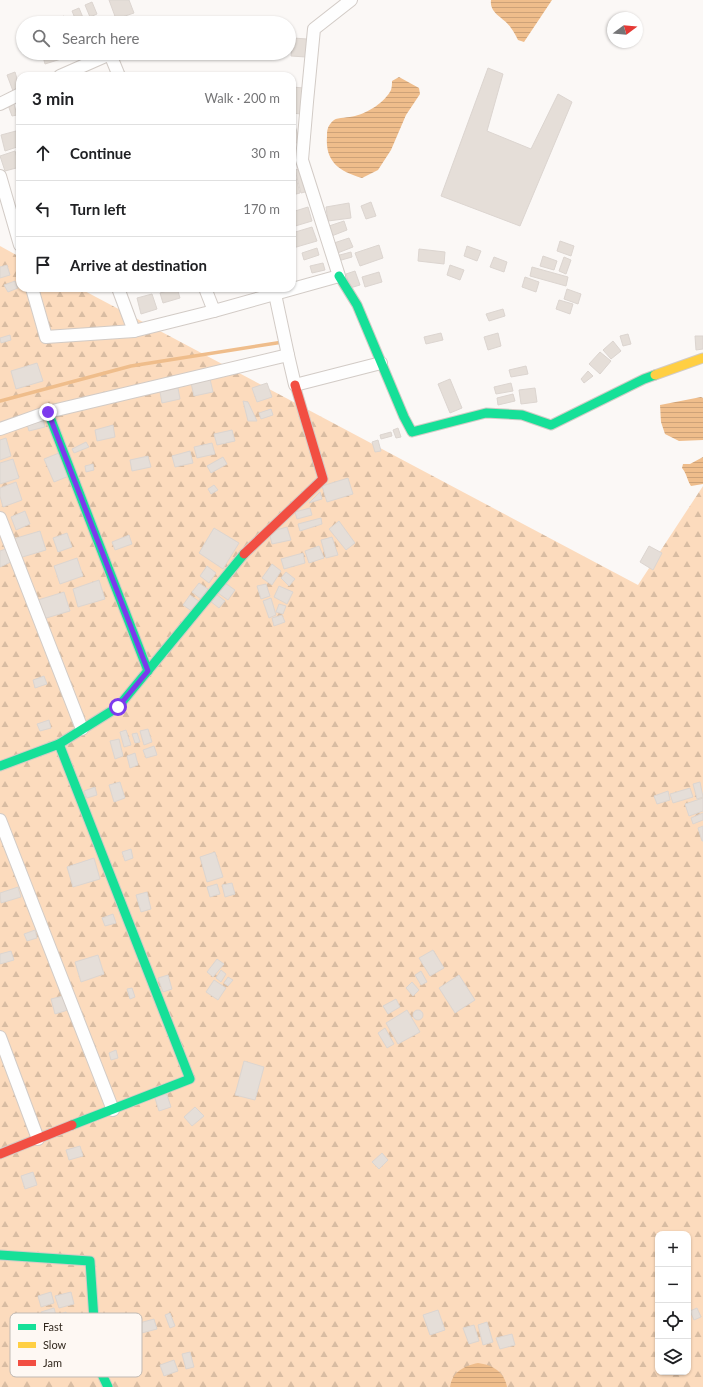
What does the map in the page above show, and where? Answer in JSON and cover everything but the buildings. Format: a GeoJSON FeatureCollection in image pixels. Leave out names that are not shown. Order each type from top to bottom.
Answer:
{"type":"FeatureCollection","features":[{"type":"Feature","properties":{"kind":"street"},"geometry":{"type":"LineString","coordinates":[[351,0],[314,29],[306,102],[302,160],[339,276],[357,306],[404,417],[412,432],[486,414],[522,415],[551,425],[644,379],[703,358]]}},
{"type":"Feature","properties":{"kind":"street"},"geometry":{"type":"LineString","coordinates":[[69,72],[96,60]]}},
{"type":"Feature","properties":{"kind":"street"},"geometry":{"type":"LineString","coordinates":[[112,60],[117,72]]}},
{"type":"Feature","properties":{"kind":"street"},"geometry":{"type":"LineString","coordinates":[[0,104],[16,96]]}},
{"type":"Feature","properties":{"kind":"street"},"geometry":{"type":"LineString","coordinates":[[0,176],[16,231]]}},
{"type":"Feature","properties":{"kind":"street"},"geometry":{"type":"LineString","coordinates":[[296,288],[339,276]]}},
{"type":"Feature","properties":{"kind":"street"},"geometry":{"type":"LineString","coordinates":[[33,292],[46,337],[134,331],[282,292]]}},
{"type":"Feature","properties":{"kind":"street"},"geometry":{"type":"LineString","coordinates":[[119,292],[134,331]]}},
{"type":"Feature","properties":{"kind":"street"},"geometry":{"type":"LineString","coordinates":[[207,292],[214,311]]}},
{"type":"Feature","properties":{"kind":"street"},"geometry":{"type":"LineString","coordinates":[[0,766],[59,744],[118,707],[243,555],[323,479],[295,385],[275,294]]}},
{"type":"Feature","properties":{"kind":"street"},"geometry":{"type":"LineString","coordinates":[[0,429],[48,412],[288,355]]}},
{"type":"Feature","properties":{"kind":"street"},"geometry":{"type":"LineString","coordinates":[[295,385],[381,363]]}},
{"type":"Feature","properties":{"kind":"street"},"geometry":{"type":"LineString","coordinates":[[48,412],[148,671]]}},
{"type":"Feature","properties":{"kind":"street"},"geometry":{"type":"LineString","coordinates":[[0,518],[82,730]]}},
{"type":"Feature","properties":{"kind":"street"},"geometry":{"type":"LineString","coordinates":[[0,1154],[190,1079],[59,744]]}},
{"type":"Feature","properties":{"kind":"street"},"geometry":{"type":"LineString","coordinates":[[0,820],[113,1110]]}},
{"type":"Feature","properties":{"kind":"street"},"geometry":{"type":"LineString","coordinates":[[0,1037],[38,1139]]}},
{"type":"Feature","properties":{"kind":"street"},"geometry":{"type":"LineString","coordinates":[[0,1255],[90,1261],[94,1313]]}},
{"type":"Feature","properties":{"kind":"street"},"geometry":{"type":"LineString","coordinates":[[103,1377],[108,1387]]}},
{"type":"Feature","properties":{"kind":"green space"},"geometry":{"type":"Polygon","coordinates":[[[0,246],[16,255],[16,292],[87,292],[638,585],[703,486],[703,1387],[0,1387],[0,246]]]}},
{"type":"Feature","properties":{"kind":"shaded area"},"geometry":{"type":"Polygon","coordinates":[[[491,0],[552,0],[524,42],[518,40],[508,24],[492,9],[491,0]]]}},
{"type":"Feature","properties":{"kind":"shaded area"},"geometry":{"type":"Polygon","coordinates":[[[399,77],[419,88],[420,94],[406,115],[391,150],[378,170],[362,178],[340,168],[331,159],[328,153],[327,134],[329,125],[336,119],[353,117],[371,110],[385,99],[391,89],[392,81],[399,77]]]}},
{"type":"Feature","properties":{"kind":"shaded area"},"geometry":{"type":"Polygon","coordinates":[[[701,397],[703,398],[703,440],[679,441],[665,434],[661,422],[660,405],[701,397]]]}},
{"type":"Feature","properties":{"kind":"shaded area"},"geometry":{"type":"Polygon","coordinates":[[[703,457],[703,484],[691,486],[682,468],[683,464],[690,464],[703,457]]]}},
{"type":"Feature","properties":{"kind":"shaded area"},"geometry":{"type":"Polygon","coordinates":[[[478,1363],[488,1365],[497,1370],[503,1377],[507,1387],[450,1387],[453,1377],[460,1370],[478,1363]]]}},
{"type":"Feature","properties":{"kind":"waterway"},"geometry":{"type":"LineString","coordinates":[[0,401],[131,366],[283,342]]}},
{"type":"Feature","properties":{"kind":"traffic: fast"},"geometry":{"type":"LineString","coordinates":[[339,276],[357,305],[404,417],[412,432],[486,413],[522,415],[551,425],[655,375]]}},
{"type":"Feature","properties":{"kind":"traffic: fast"},"geometry":{"type":"LineString","coordinates":[[48,412],[148,671]]}},
{"type":"Feature","properties":{"kind":"traffic: fast"},"geometry":{"type":"LineString","coordinates":[[59,744],[118,707],[244,554]]}},
{"type":"Feature","properties":{"kind":"traffic: fast"},"geometry":{"type":"LineString","coordinates":[[0,766],[59,744],[190,1079],[72,1125]]}},
{"type":"Feature","properties":{"kind":"traffic: fast"},"geometry":{"type":"LineString","coordinates":[[0,1255],[90,1261],[94,1313]]}},
{"type":"Feature","properties":{"kind":"traffic: fast"},"geometry":{"type":"LineString","coordinates":[[103,1377],[108,1387]]}},
{"type":"Feature","properties":{"kind":"traffic: slow"},"geometry":{"type":"LineString","coordinates":[[655,375],[703,358]]}},
{"type":"Feature","properties":{"kind":"traffic: jam"},"geometry":{"type":"LineString","coordinates":[[244,554],[323,479],[295,385]]}},
{"type":"Feature","properties":{"kind":"traffic: jam"},"geometry":{"type":"LineString","coordinates":[[0,1154],[72,1125]]}},
{"type":"Feature","properties":{"kind":"route"},"geometry":{"type":"LineString","coordinates":[[48,412],[148,671],[118,707]]}}]}
